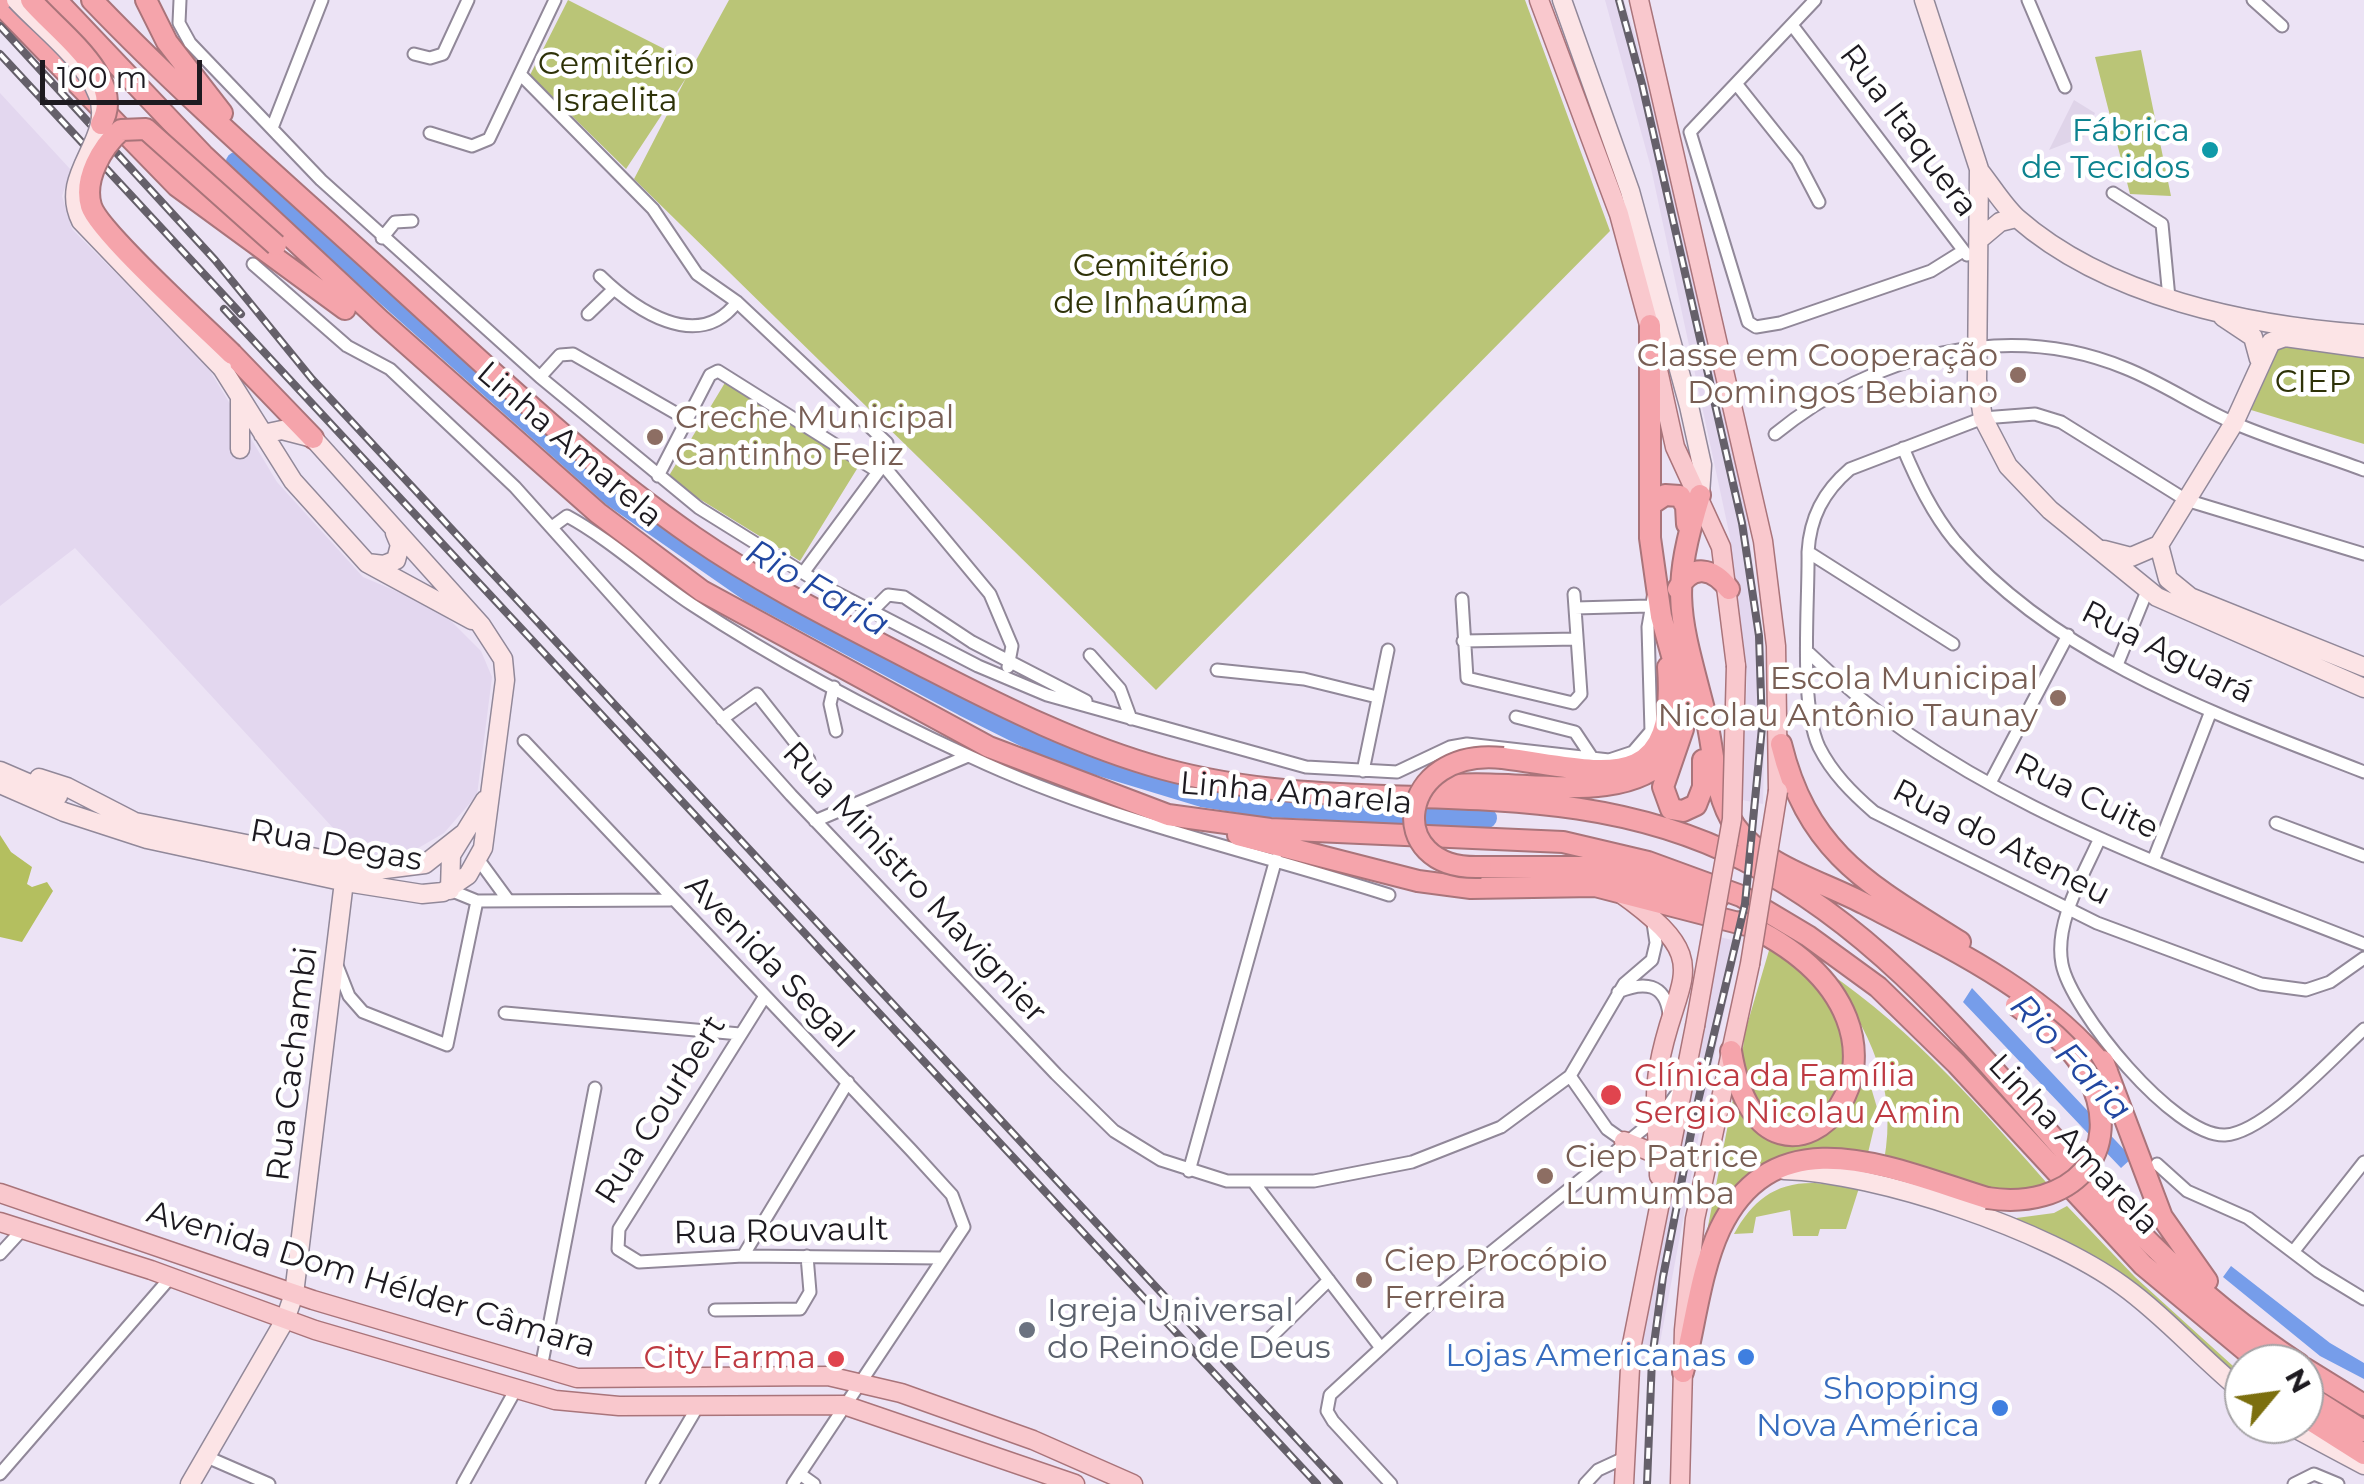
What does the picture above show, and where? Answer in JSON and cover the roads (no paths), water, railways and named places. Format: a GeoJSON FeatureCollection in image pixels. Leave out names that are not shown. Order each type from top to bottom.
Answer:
{"type":"FeatureCollection","features":[{"type":"Feature","properties":{"kind":"highway"},"geometry":{"type":"LineString","coordinates":[[31,0],[102,80],[109,104],[102,124]]}},
{"type":"Feature","properties":{"kind":"highway","name":"Linha Amarela"},"geometry":{"type":"LineString","coordinates":[[56,0],[243,194],[512,439],[645,551],[785,639],[989,747],[1168,815],[1270,829],[1563,842],[1648,862],[1741,896],[1808,936],[1878,987],[1957,1064],[2143,1266],[2236,1344]]}},
{"type":"Feature","properties":{"kind":"highway","name":"Linha Amarela"},"geometry":{"type":"LineString","coordinates":[[92,0],[261,162],[538,412],[697,540],[780,590],[1013,712],[1120,755],[1235,785],[1389,798],[1529,800],[1595,808],[1663,826],[1748,862],[1845,924],[1900,968],[1972,1042],[2152,1245],[2272,1344]]}},
{"type":"Feature","properties":{"kind":"highway"},"geometry":{"type":"LineString","coordinates":[[146,0],[167,42],[261,162]]}},
{"type":"Feature","properties":{"kind":"highway"},"geometry":{"type":"LineString","coordinates":[[0,4],[177,186],[346,308]]}},
{"type":"Feature","properties":{"kind":"highway"},"geometry":{"type":"LineString","coordinates":[[313,438],[227,361],[100,224],[90,202],[90,179],[106,146],[121,130],[146,129],[461,406],[512,439]]}},
{"type":"Feature","properties":{"kind":"highway"},"geometry":{"type":"LineString","coordinates":[[1650,325],[1652,596],[1684,699],[1678,746],[1662,796],[1671,809],[1683,811],[1696,805],[1703,787],[1699,688]]}},
{"type":"Feature","properties":{"kind":"highway"},"geometry":{"type":"LineString","coordinates":[[1650,505],[1665,495],[1680,496],[1686,506],[1687,536]]}},
{"type":"Feature","properties":{"kind":"highway"},"geometry":{"type":"LineString","coordinates":[[1700,495],[1687,536],[1678,589],[1718,787],[1743,837],[1772,858],[1898,922],[2035,1002],[2071,1028],[2107,1071]]}},
{"type":"Feature","properties":{"kind":"highway"},"geometry":{"type":"LineString","coordinates":[[1678,589],[1688,575],[1702,570],[1716,574],[1729,589]]}},
{"type":"Feature","properties":{"kind":"highway"},"geometry":{"type":"LineString","coordinates":[[1666,640],[1668,726],[1662,742],[1640,764],[1609,770],[1484,756],[1452,762],[1429,777],[1415,797],[1415,826],[1425,850],[1444,863],[1481,867],[1563,865],[1754,928],[1803,957],[1841,1005],[1853,1051],[1850,1092],[1826,1123],[1801,1134],[1778,1132],[1756,1120],[1743,1102],[1731,1051]]}},
{"type":"Feature","properties":{"kind":"highway"},"geometry":{"type":"LineString","coordinates":[[1781,744],[1798,801],[1834,853],[1888,895],[2062,1008],[2088,1032],[2107,1071],[2162,1217],[2177,1244],[2232,1314]]}},
{"type":"Feature","properties":{"kind":"highway"},"geometry":{"type":"LineString","coordinates":[[1389,798],[1481,783],[1614,785],[1650,774],[1678,746]]}},
{"type":"Feature","properties":{"kind":"highway"},"geometry":{"type":"LineString","coordinates":[[1168,815],[1431,884],[1471,888],[1616,882],[1708,896],[1741,896]]}},
{"type":"Feature","properties":{"kind":"highway"},"geometry":{"type":"LineString","coordinates":[[1684,1372],[1720,1230],[1748,1189],[1778,1169],[1814,1157],[1848,1158],[1987,1198],[2028,1201],[2058,1193],[2086,1168],[2098,1132],[2095,1097],[2081,1064],[2051,1032],[2016,1005],[1829,896],[1748,862]]}},
{"type":"Feature","properties":{"kind":"highway"},"geometry":{"type":"LineString","coordinates":[[2210,1324],[2226,1344]]}},
{"type":"Feature","properties":{"kind":"highway","name":"Linha Amarela"},"geometry":{"type":"LineString","coordinates":[[2324,1380],[2364,1405]]}},
{"type":"Feature","properties":{"kind":"highway"},"geometry":{"type":"LineString","coordinates":[[2324,1406],[2364,1431]]}},
{"type":"Feature","properties":{"kind":"highway"},"geometry":{"type":"LineString","coordinates":[[2324,1429],[2364,1454]]}},
{"type":"Feature","properties":{"kind":"main road"},"geometry":{"type":"LineString","coordinates":[[16,0],[87,76],[100,98],[102,124],[76,179],[76,210],[227,361],[239,393],[293,481],[366,563],[481,625]]}},
{"type":"Feature","properties":{"kind":"main road"},"geometry":{"type":"LineString","coordinates":[[1539,0],[1619,214],[1650,325],[1666,420],[1721,548],[1736,666],[1732,819],[1630,1349],[1624,1484]]}},
{"type":"Feature","properties":{"kind":"main road"},"geometry":{"type":"LineString","coordinates":[[1562,0],[1630,190],[1690,406],[1702,465],[1700,495]]}},
{"type":"Feature","properties":{"kind":"main road"},"geometry":{"type":"LineString","coordinates":[[1638,0],[1762,541],[1774,613],[1781,744],[1778,792],[1750,964],[1695,1219],[1680,1484]]}},
{"type":"Feature","properties":{"kind":"main road"},"geometry":{"type":"LineString","coordinates":[[1926,1],[1979,169],[1981,238],[1975,345],[1983,418],[1997,448],[2021,482],[2146,591],[2364,688]]}},
{"type":"Feature","properties":{"kind":"main road"},"geometry":{"type":"LineString","coordinates":[[1979,169],[2016,218],[2073,256],[2169,298],[2222,316],[2364,334]]}},
{"type":"Feature","properties":{"kind":"main road"},"geometry":{"type":"LineString","coordinates":[[1981,238],[2000,222],[2016,218]]}},
{"type":"Feature","properties":{"kind":"main road"},"geometry":{"type":"LineString","coordinates":[[2222,316],[2253,337],[2259,359]]}},
{"type":"Feature","properties":{"kind":"main road"},"geometry":{"type":"LineString","coordinates":[[2098,548],[2131,557],[2158,545],[2234,423],[2259,359],[2270,342],[2286,336],[2364,348]]}},
{"type":"Feature","properties":{"kind":"main road"},"geometry":{"type":"LineString","coordinates":[[239,393],[240,448]]}},
{"type":"Feature","properties":{"kind":"main road"},"geometry":{"type":"LineString","coordinates":[[263,434],[282,430],[313,438],[481,625],[505,668],[486,832],[478,860],[450,890]]}},
{"type":"Feature","properties":{"kind":"main road"},"geometry":{"type":"LineString","coordinates":[[366,563],[384,565],[396,560],[400,545],[392,526]]}},
{"type":"Feature","properties":{"kind":"main road"},"geometry":{"type":"LineString","coordinates":[[2158,545],[2168,579],[2190,598],[2364,668]]}},
{"type":"Feature","properties":{"kind":"main road","name":"Rua Degas"},"geometry":{"type":"LineString","coordinates":[[5,785],[52,781],[138,824],[422,894],[450,890]]}},
{"type":"Feature","properties":{"kind":"main road","name":"Rua Degas"},"geometry":{"type":"LineString","coordinates":[[5,785],[138,836],[346,874]]}},
{"type":"Feature","properties":{"kind":"main road"},"geometry":{"type":"LineString","coordinates":[[450,890],[449,866],[463,834],[488,795]]}},
{"type":"Feature","properties":{"kind":"main road"},"geometry":{"type":"LineString","coordinates":[[346,874],[409,869],[437,858],[463,834]]}},
{"type":"Feature","properties":{"kind":"main road","name":"Rua Cachambi"},"geometry":{"type":"LineString","coordinates":[[190,1484],[286,1320],[294,1294],[346,874]]}},
{"type":"Feature","properties":{"kind":"main road"},"geometry":{"type":"LineString","coordinates":[[1616,882],[1672,940],[1684,967],[1683,992],[1659,1066],[1659,1212]]}},
{"type":"Feature","properties":{"kind":"main road"},"geometry":{"type":"LineString","coordinates":[[1624,1142],[1652,1152],[1659,1160]]}},
{"type":"Feature","properties":{"kind":"main road","name":"Linha Amarela"},"geometry":{"type":"LineString","coordinates":[[1778,1169],[1812,1170],[1887,1187],[2068,1254],[2128,1289],[2224,1375]]}},
{"type":"Feature","properties":{"kind":"main road","name":"Avenida Dom Hélder Câmara"},"geometry":{"type":"LineString","coordinates":[[0,1193],[294,1294],[577,1378],[613,1381],[828,1376],[859,1380],[1033,1440],[1133,1484]]}},
{"type":"Feature","properties":{"kind":"main road","name":"Avenida Dom Hélder Câmara"},"geometry":{"type":"LineString","coordinates":[[0,1222],[286,1320],[516,1390],[579,1404],[844,1405],[1076,1484]]}},
{"type":"Feature","properties":{"kind":"main road"},"geometry":{"type":"LineString","coordinates":[[170,1278],[183,1265],[200,1262]]}},
{"type":"Feature","properties":{"kind":"main road"},"geometry":{"type":"LineString","coordinates":[[2324,1444],[2364,1465]]}},
{"type":"Feature","properties":{"kind":"street"},"geometry":{"type":"LineString","coordinates":[[180,0],[179,22],[190,42],[382,238],[658,476],[735,533],[802,573],[1004,678],[1105,712],[1306,767],[1398,772],[1450,747],[1467,744],[1593,759],[1623,758],[1652,731],[1652,596],[1574,608]]}},
{"type":"Feature","properties":{"kind":"street"},"geometry":{"type":"LineString","coordinates":[[272,128],[322,0]]}},
{"type":"Feature","properties":{"kind":"street"},"geometry":{"type":"LineString","coordinates":[[414,54],[430,58],[443,54],[468,0]]}},
{"type":"Feature","properties":{"kind":"street"},"geometry":{"type":"LineString","coordinates":[[430,133],[472,146],[488,138],[555,0]]}},
{"type":"Feature","properties":{"kind":"street"},"geometry":{"type":"LineString","coordinates":[[1815,0],[1738,86],[1690,132],[1748,322],[1756,327],[1931,271],[1964,251]]}},
{"type":"Feature","properties":{"kind":"street"},"geometry":{"type":"LineString","coordinates":[[2028,0],[2065,87]]}},
{"type":"Feature","properties":{"kind":"street"},"geometry":{"type":"LineString","coordinates":[[2253,0],[2282,26]]}},
{"type":"Feature","properties":{"kind":"street","name":"Rua Itaquera"},"geometry":{"type":"LineString","coordinates":[[1792,25],[1980,270]]}},
{"type":"Feature","properties":{"kind":"street"},"geometry":{"type":"LineString","coordinates":[[520,74],[654,209],[697,274],[737,302],[881,434],[889,450],[880,468],[802,573]]}},
{"type":"Feature","properties":{"kind":"street"},"geometry":{"type":"LineString","coordinates":[[1738,86],[1797,160],[1819,202]]}},
{"type":"Feature","properties":{"kind":"street"},"geometry":{"type":"LineString","coordinates":[[2113,193],[2162,224],[2169,298]]}},
{"type":"Feature","properties":{"kind":"street"},"geometry":{"type":"LineString","coordinates":[[382,238],[395,222],[412,221]]}},
{"type":"Feature","properties":{"kind":"street"},"geometry":{"type":"LineString","coordinates":[[1956,239],[1981,238]]}},
{"type":"Feature","properties":{"kind":"street","name":"Rua Ministro Mavignier"},"geometry":{"type":"LineString","coordinates":[[254,264],[347,346],[390,369],[552,527],[815,821],[1102,1120],[1137,1146],[1189,1171],[1255,1184],[1363,1174],[1468,1143],[1524,1114],[1570,1076],[1618,992],[1652,960],[1656,936],[1652,920]]}},
{"type":"Feature","properties":{"kind":"street"},"geometry":{"type":"LineString","coordinates":[[600,276],[650,315],[684,325],[712,322],[737,302]]}},
{"type":"Feature","properties":{"kind":"street"},"geometry":{"type":"LineString","coordinates":[[588,314],[614,289]]}},
{"type":"Feature","properties":{"kind":"street"},"geometry":{"type":"LineString","coordinates":[[1775,434],[1831,392],[1891,368],[1975,345],[2050,347],[2090,356],[2158,382],[2234,423],[2364,470]]}},
{"type":"Feature","properties":{"kind":"street"},"geometry":{"type":"LineString","coordinates":[[540,377],[560,355],[573,354],[686,419]]}},
{"type":"Feature","properties":{"kind":"street"},"geometry":{"type":"LineString","coordinates":[[658,476],[710,375],[722,372],[880,468],[990,594],[1012,646],[1004,678]]}},
{"type":"Feature","properties":{"kind":"street","name":"Rua do Ateneu"},"geometry":{"type":"LineString","coordinates":[[2364,554],[2186,500],[2061,422],[2035,414],[1983,418],[1871,458],[1833,484],[1810,528],[1808,552],[1809,708],[1818,744],[1850,791],[1900,826],[2070,910],[2284,990],[2306,990],[2330,982],[2364,958]]}},
{"type":"Feature","properties":{"kind":"street","name":"Rua Aguará"},"geometry":{"type":"LineString","coordinates":[[1903,448],[1934,511],[1956,541],[2008,590],[2068,636],[2211,711],[2364,772]]}},
{"type":"Feature","properties":{"kind":"street"},"geometry":{"type":"LineString","coordinates":[[552,527],[561,518],[574,520],[714,618],[834,687],[968,756],[1104,812],[1389,894]]}},
{"type":"Feature","properties":{"kind":"street"},"geometry":{"type":"LineString","coordinates":[[1808,552],[1953,644]]}},
{"type":"Feature","properties":{"kind":"street"},"geometry":{"type":"LineString","coordinates":[[2117,665],[2146,591]]}},
{"type":"Feature","properties":{"kind":"street"},"geometry":{"type":"LineString","coordinates":[[872,611],[881,600],[896,594],[972,642],[1105,712]]}},
{"type":"Feature","properties":{"kind":"street"},"geometry":{"type":"LineString","coordinates":[[1462,599],[1464,672],[1472,682],[1573,703],[1581,694],[1574,594]]}},
{"type":"Feature","properties":{"kind":"street"},"geometry":{"type":"LineString","coordinates":[[1991,781],[2068,636]]}},
{"type":"Feature","properties":{"kind":"street"},"geometry":{"type":"LineString","coordinates":[[1463,641],[1577,639]]}},
{"type":"Feature","properties":{"kind":"street"},"geometry":{"type":"LineString","coordinates":[[1363,772],[1388,650]]}},
{"type":"Feature","properties":{"kind":"street","name":"Rua Cuite"},"geometry":{"type":"LineString","coordinates":[[1810,653],[1880,717],[2099,840],[2364,944]]}},
{"type":"Feature","properties":{"kind":"street"},"geometry":{"type":"LineString","coordinates":[[1090,655],[1120,689],[1131,719]]}},
{"type":"Feature","properties":{"kind":"street"},"geometry":{"type":"LineString","coordinates":[[1217,670],[1304,679],[1378,697]]}},
{"type":"Feature","properties":{"kind":"street"},"geometry":{"type":"LineString","coordinates":[[834,687],[830,704],[836,731]]}},
{"type":"Feature","properties":{"kind":"street"},"geometry":{"type":"LineString","coordinates":[[722,719],[757,694],[809,760]]}},
{"type":"Feature","properties":{"kind":"street"},"geometry":{"type":"LineString","coordinates":[[2153,861],[2211,711]]}},
{"type":"Feature","properties":{"kind":"street"},"geometry":{"type":"LineString","coordinates":[[1516,717],[1575,732],[1593,759]]}},
{"type":"Feature","properties":{"kind":"street","name":"Avenida Segal"},"geometry":{"type":"LineString","coordinates":[[524,741],[952,1195],[964,1228],[941,1258]]}},
{"type":"Feature","properties":{"kind":"street"},"geometry":{"type":"LineString","coordinates":[[815,821],[968,756]]}},
{"type":"Feature","properties":{"kind":"street"},"geometry":{"type":"LineString","coordinates":[[2276,823],[2364,856]]}},
{"type":"Feature","properties":{"kind":"street"},"geometry":{"type":"LineString","coordinates":[[2099,840],[2070,910],[2062,936],[2061,962],[2069,983],[2147,1090],[2183,1120],[2226,1135],[2257,1122],[2364,1029]]}},
{"type":"Feature","properties":{"kind":"street"},"geometry":{"type":"LineString","coordinates":[[1189,1171],[1276,859]]}},
{"type":"Feature","properties":{"kind":"street"},"geometry":{"type":"LineString","coordinates":[[478,860],[508,900]]}},
{"type":"Feature","properties":{"kind":"street","name":"Rua Degas"},"geometry":{"type":"LineString","coordinates":[[450,890],[476,901],[670,900]]}},
{"type":"Feature","properties":{"kind":"street"},"geometry":{"type":"LineString","coordinates":[[336,963],[349,996],[363,1012],[448,1045],[476,901]]}},
{"type":"Feature","properties":{"kind":"street"},"geometry":{"type":"LineString","coordinates":[[1618,992],[1641,984],[1656,987],[1666,998],[1671,1025]]}},
{"type":"Feature","properties":{"kind":"street","name":"Rua Courbert"},"geometry":{"type":"LineString","coordinates":[[623,1256],[618,1249],[619,1229],[765,996]]}},
{"type":"Feature","properties":{"kind":"street"},"geometry":{"type":"LineString","coordinates":[[504,1014],[740,1034]]}},
{"type":"Feature","properties":{"kind":"street"},"geometry":{"type":"LineString","coordinates":[[1570,1076],[1607,1128],[1624,1142]]}},
{"type":"Feature","properties":{"kind":"street"},"geometry":{"type":"LineString","coordinates":[[743,1256],[848,1082]]}},
{"type":"Feature","properties":{"kind":"street"},"geometry":{"type":"LineString","coordinates":[[1391,1484],[1328,1411],[1330,1395],[1657,1117],[1683,1084]]}},
{"type":"Feature","properties":{"kind":"street"},"geometry":{"type":"LineString","coordinates":[[541,1368],[595,1088]]}},
{"type":"Feature","properties":{"kind":"street"},"geometry":{"type":"LineString","coordinates":[[2293,1252],[2364,1162]]}},
{"type":"Feature","properties":{"kind":"street"},"geometry":{"type":"LineString","coordinates":[[2157,1164],[2187,1192],[2248,1218],[2364,1299]]}},
{"type":"Feature","properties":{"kind":"street"},"geometry":{"type":"LineString","coordinates":[[1255,1184],[1381,1348]]}},
{"type":"Feature","properties":{"kind":"street"},"geometry":{"type":"LineString","coordinates":[[0,1254],[22,1230]]}},
{"type":"Feature","properties":{"kind":"street","name":"Rua Rouvault"},"geometry":{"type":"LineString","coordinates":[[623,1256],[639,1262],[743,1256],[941,1258]]}},
{"type":"Feature","properties":{"kind":"street"},"geometry":{"type":"LineString","coordinates":[[715,1310],[794,1311],[805,1306],[810,1292],[807,1256]]}},
{"type":"Feature","properties":{"kind":"street"},"geometry":{"type":"LineString","coordinates":[[814,1484],[796,1479],[941,1258]]}},
{"type":"Feature","properties":{"kind":"street"},"geometry":{"type":"LineString","coordinates":[[0,1474],[170,1278]]}},
{"type":"Feature","properties":{"kind":"street"},"geometry":{"type":"LineString","coordinates":[[1270,1338],[1329,1280]]}},
{"type":"Feature","properties":{"kind":"street"},"geometry":{"type":"LineString","coordinates":[[463,1484],[516,1390]]}},
{"type":"Feature","properties":{"kind":"street"},"geometry":{"type":"LineString","coordinates":[[652,1484],[698,1406]]}},
{"type":"Feature","properties":{"kind":"street"},"geometry":{"type":"LineString","coordinates":[[207,1456],[268,1484]]}},
{"type":"Feature","properties":{"kind":"street"},"geometry":{"type":"LineString","coordinates":[[1585,1484],[1598,1470],[1624,1458]]}},
{"type":"Feature","properties":{"kind":"street"},"geometry":{"type":"LineString","coordinates":[[2294,1484],[2314,1474],[2338,1484]]}},
{"type":"Feature","properties":{"kind":"water"},"geometry":{"type":"Polygon","coordinates":[[[1972,988],[2132,1158],[2121,1168],[1963,1002],[1972,988]]]}},
{"type":"Feature","properties":{"kind":"water"},"geometry":{"type":"Polygon","coordinates":[[[2231,1266],[2330,1343],[2364,1363],[2364,1379],[2324,1358],[2324,1344],[2305,1344],[2223,1277],[2231,1266]]]}},
{"type":"Feature","properties":{"kind":"waterway","name":"Rio Faria"},"geometry":{"type":"LineString","coordinates":[[236,162],[613,497],[751,593],[963,706],[1057,753],[1202,797],[1265,807],[1487,818]]}},
{"type":"Feature","properties":{"kind":"railway"},"geometry":{"type":"LineString","coordinates":[[1619,0],[1642,84],[1742,523],[1759,636],[1762,727],[1745,904],[1694,1118],[1663,1277],[1652,1359],[1647,1484]]}},
{"type":"Feature","properties":{"kind":"railway"},"geometry":{"type":"LineString","coordinates":[[0,26],[215,260],[312,379],[1339,1484]]}},
{"type":"Feature","properties":{"kind":"railway"},"geometry":{"type":"LineString","coordinates":[[0,54],[241,314]]}},
{"type":"Feature","properties":{"kind":"railway"},"geometry":{"type":"LineString","coordinates":[[224,309],[1317,1484]]}},
{"type":"Feature","properties":{"kind":"place","name":"Fábrica de Tecidos"},"geometry":{"type":"Point","coordinates":[2210,150]}},
{"type":"Feature","properties":{"kind":"place","name":"Classe em Cooperação Domingos Bebiano"},"geometry":{"type":"Point","coordinates":[2018,375]}},
{"type":"Feature","properties":{"kind":"place","name":"Creche Municipal Cantinho Feliz"},"geometry":{"type":"Point","coordinates":[655,437]}},
{"type":"Feature","properties":{"kind":"place","name":"Escola Municipal Nicolau Antônio Taunay"},"geometry":{"type":"Point","coordinates":[2058,698]}},
{"type":"Feature","properties":{"kind":"place","name":"Clínica da Família Sergio Nicolau Amin"},"geometry":{"type":"Point","coordinates":[1611,1095]}},
{"type":"Feature","properties":{"kind":"place","name":"Ciep Patrice Lumumba"},"geometry":{"type":"Point","coordinates":[1545,1176]}},
{"type":"Feature","properties":{"kind":"place","name":"Ciep Procópio Ferreira"},"geometry":{"type":"Point","coordinates":[1364,1280]}},
{"type":"Feature","properties":{"kind":"place","name":"Igreja Universal do Reino de Deus"},"geometry":{"type":"Point","coordinates":[1027,1330]}},
{"type":"Feature","properties":{"kind":"place","name":"Lojas Americanas"},"geometry":{"type":"Point","coordinates":[1746,1357]}},
{"type":"Feature","properties":{"kind":"place","name":"City Farma"},"geometry":{"type":"Point","coordinates":[836,1359]}},
{"type":"Feature","properties":{"kind":"place","name":"Shopping Nova América"},"geometry":{"type":"Point","coordinates":[2000,1408]}},
{"type":"Feature","properties":{"kind":"park label","name":"Cemitério Israelita"},"geometry":{"type":"Point","coordinates":[616,84]}},
{"type":"Feature","properties":{"kind":"park label","name":"Cemitério de Inhaúma"},"geometry":{"type":"Point","coordinates":[1151,286]}},
{"type":"Feature","properties":{"kind":"park label","name":"CIEP"},"geometry":{"type":"Point","coordinates":[2313,383]}}]}
